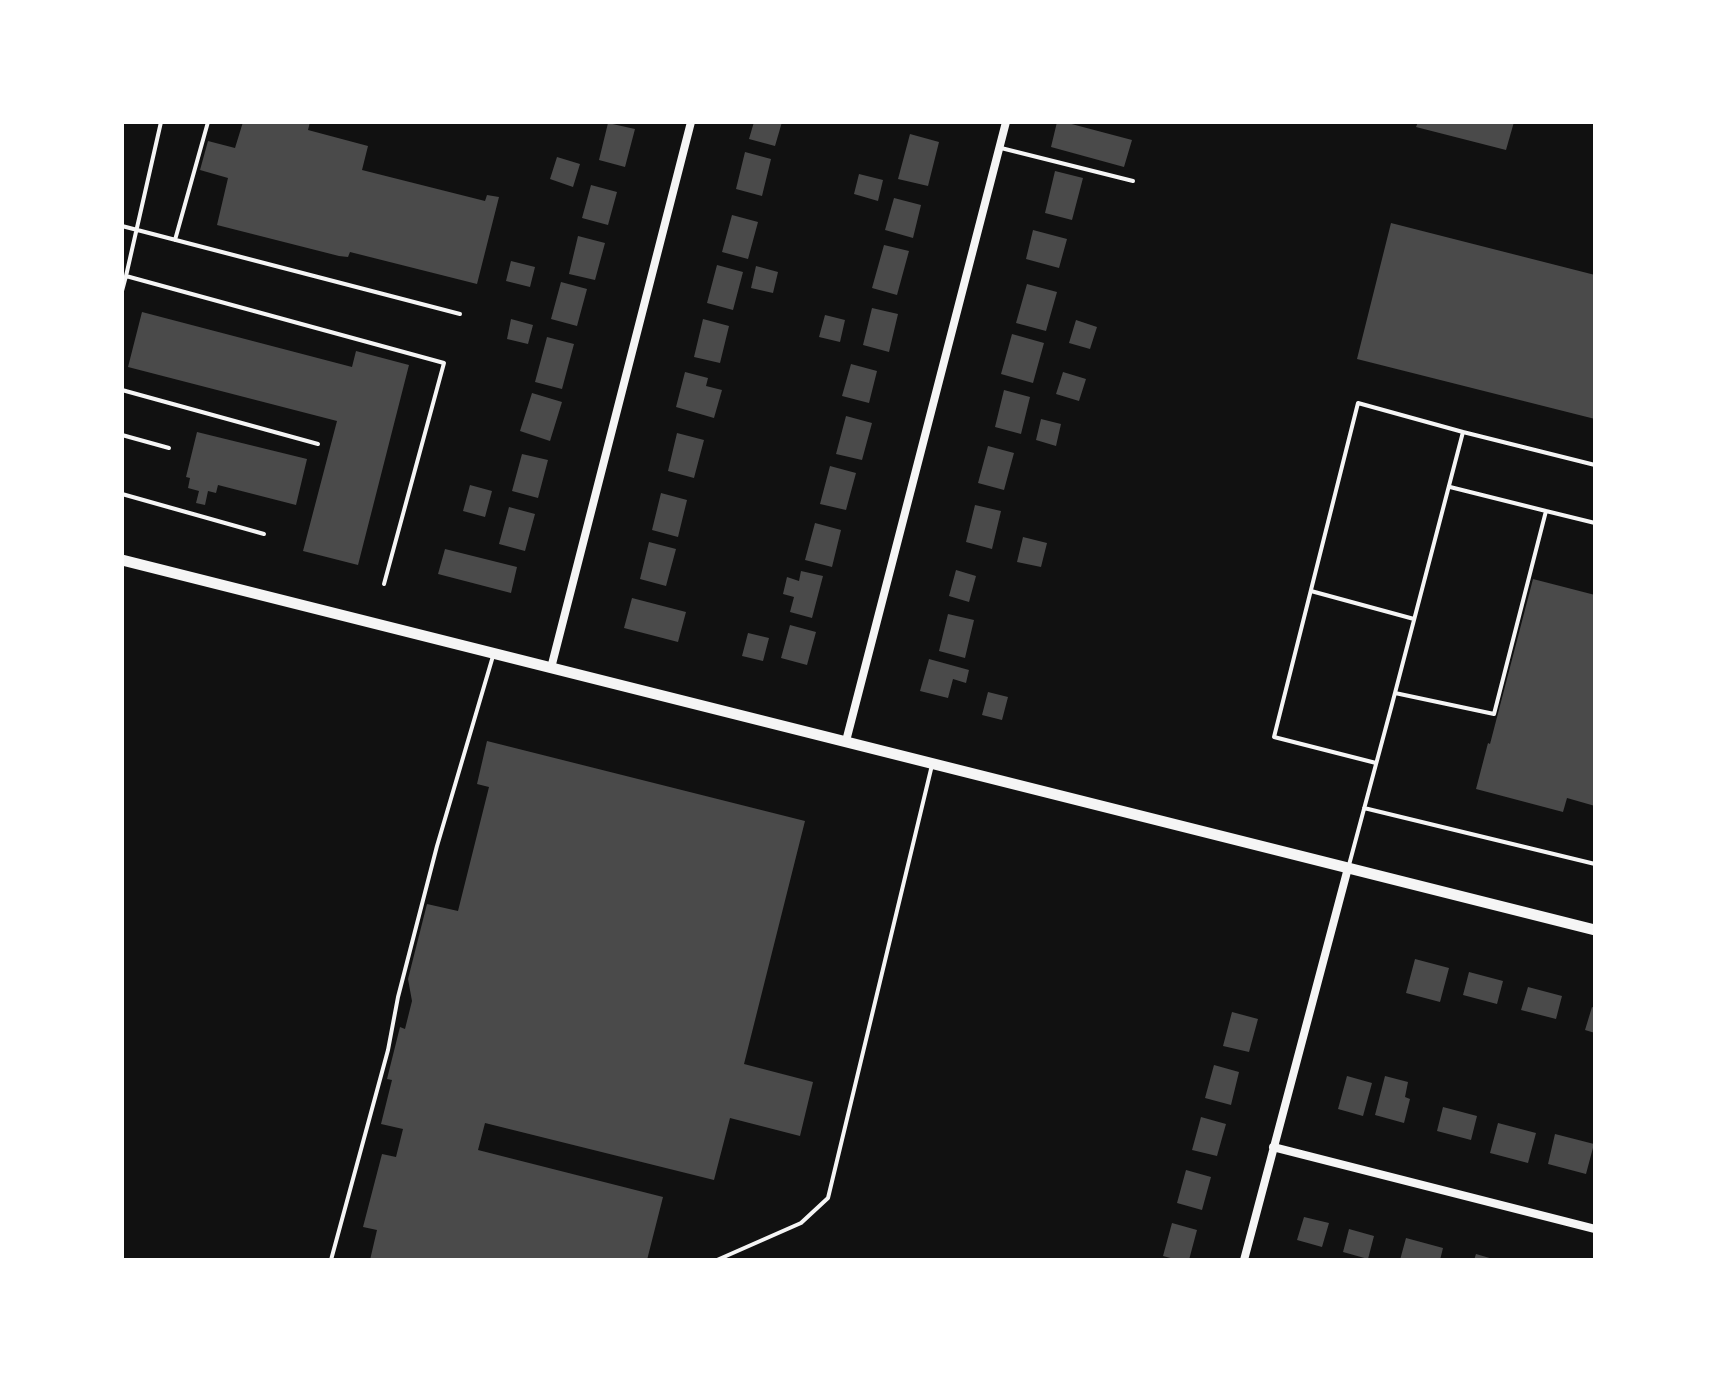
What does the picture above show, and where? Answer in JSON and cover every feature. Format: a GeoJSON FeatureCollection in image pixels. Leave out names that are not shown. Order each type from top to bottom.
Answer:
{"type":"FeatureCollection","features":[{"type":"Feature","properties":{"kind":"street"},"geometry":{"type":"LineString","coordinates":[[551,668],[691,122]]}},
{"type":"Feature","properties":{"kind":"street"},"geometry":{"type":"LineString","coordinates":[[846,741],[1006,122]]}},
{"type":"Feature","properties":{"kind":"street"},"geometry":{"type":"LineString","coordinates":[[122,560],[1595,930]]}},
{"type":"Feature","properties":{"kind":"street"},"geometry":{"type":"LineString","coordinates":[[1244,1260],[1348,868]]}},
{"type":"Feature","properties":{"kind":"street"},"geometry":{"type":"LineString","coordinates":[[1273,1147],[1595,1229]]}},
{"type":"Feature","properties":{"kind":"lane"},"geometry":{"type":"LineString","coordinates":[[122,291],[161,122]]}},
{"type":"Feature","properties":{"kind":"lane"},"geometry":{"type":"LineString","coordinates":[[175,240],[208,122]]}},
{"type":"Feature","properties":{"kind":"lane"},"geometry":{"type":"LineString","coordinates":[[999,148],[1133,181]]}},
{"type":"Feature","properties":{"kind":"lane"},"geometry":{"type":"LineString","coordinates":[[122,226],[460,314]]}},
{"type":"Feature","properties":{"kind":"lane"},"geometry":{"type":"LineString","coordinates":[[126,276],[444,363],[384,584]]}},
{"type":"Feature","properties":{"kind":"lane"},"geometry":{"type":"LineString","coordinates":[[122,390],[318,444]]}},
{"type":"Feature","properties":{"kind":"lane"},"geometry":{"type":"LineString","coordinates":[[1376,763],[1274,737],[1358,403],[1595,465]]}},
{"type":"Feature","properties":{"kind":"lane"},"geometry":{"type":"LineString","coordinates":[[1348,868],[1463,432]]}},
{"type":"Feature","properties":{"kind":"lane"},"geometry":{"type":"LineString","coordinates":[[122,435],[169,448]]}},
{"type":"Feature","properties":{"kind":"lane"},"geometry":{"type":"LineString","coordinates":[[1449,487],[1595,523]]}},
{"type":"Feature","properties":{"kind":"lane"},"geometry":{"type":"LineString","coordinates":[[122,494],[264,534]]}},
{"type":"Feature","properties":{"kind":"lane"},"geometry":{"type":"LineString","coordinates":[[1395,693],[1494,714],[1546,511]]}},
{"type":"Feature","properties":{"kind":"lane"},"geometry":{"type":"LineString","coordinates":[[1311,591],[1414,619]]}},
{"type":"Feature","properties":{"kind":"lane"},"geometry":{"type":"LineString","coordinates":[[331,1260],[437,846],[494,654]]}},
{"type":"Feature","properties":{"kind":"lane"},"geometry":{"type":"LineString","coordinates":[[717,1260],[801,1223],[828,1198],[932,763]]}},
{"type":"Feature","properties":{"kind":"lane"},"geometry":{"type":"LineString","coordinates":[[1364,808],[1595,864]]}},
{"type":"Feature","properties":{"kind":"building"},"geometry":{"type":"Polygon","coordinates":[[[243,122],[310,122],[308,130],[368,146],[362,170],[485,201],[487,195],[499,197],[477,284],[350,252],[348,257],[339,256],[217,225],[228,178],[200,170],[208,141],[235,148],[243,122]]]}},
{"type":"Feature","properties":{"kind":"building"},"geometry":{"type":"Polygon","coordinates":[[[754,122],[782,122],[775,146],[749,139],[754,122]]]}},
{"type":"Feature","properties":{"kind":"building"},"geometry":{"type":"Polygon","coordinates":[[[1057,122],[1132,140],[1124,167],[1051,147],[1057,122]]]}},
{"type":"Feature","properties":{"kind":"building"},"geometry":{"type":"Polygon","coordinates":[[[1418,122],[1514,122],[1506,150],[1416,127],[1418,122]]]}},
{"type":"Feature","properties":{"kind":"building"},"geometry":{"type":"Polygon","coordinates":[[[608,123],[635,129],[625,167],[599,160],[608,123]]]}},
{"type":"Feature","properties":{"kind":"building"},"geometry":{"type":"Polygon","coordinates":[[[910,134],[939,142],[928,186],[898,179],[910,134]]]}},
{"type":"Feature","properties":{"kind":"building"},"geometry":{"type":"Polygon","coordinates":[[[745,152],[771,159],[762,196],[736,189],[745,152]]]}},
{"type":"Feature","properties":{"kind":"building"},"geometry":{"type":"Polygon","coordinates":[[[557,157],[580,164],[573,187],[550,179],[557,157]]]}},
{"type":"Feature","properties":{"kind":"building"},"geometry":{"type":"Polygon","coordinates":[[[1055,171],[1083,178],[1072,220],[1045,213],[1055,171]]]}},
{"type":"Feature","properties":{"kind":"building"},"geometry":{"type":"Polygon","coordinates":[[[859,174],[883,180],[878,201],[854,194],[859,174]]]}},
{"type":"Feature","properties":{"kind":"building"},"geometry":{"type":"Polygon","coordinates":[[[591,185],[617,192],[608,225],[582,218],[591,185]]]}},
{"type":"Feature","properties":{"kind":"building"},"geometry":{"type":"Polygon","coordinates":[[[894,198],[921,205],[913,238],[885,230],[894,198]]]}},
{"type":"Feature","properties":{"kind":"building"},"geometry":{"type":"Polygon","coordinates":[[[732,215],[758,222],[748,259],[722,252],[732,215]]]}},
{"type":"Feature","properties":{"kind":"building"},"geometry":{"type":"Polygon","coordinates":[[[1391,223],[1595,275],[1595,419],[1357,359],[1391,223]]]}},
{"type":"Feature","properties":{"kind":"building"},"geometry":{"type":"Polygon","coordinates":[[[1033,230],[1067,239],[1059,268],[1026,259],[1033,230]]]}},
{"type":"Feature","properties":{"kind":"building"},"geometry":{"type":"Polygon","coordinates":[[[578,236],[605,243],[595,280],[569,274],[578,236]]]}},
{"type":"Feature","properties":{"kind":"building"},"geometry":{"type":"Polygon","coordinates":[[[884,245],[909,251],[897,295],[872,288],[884,245]]]}},
{"type":"Feature","properties":{"kind":"building"},"geometry":{"type":"Polygon","coordinates":[[[511,261],[535,267],[530,287],[506,281],[511,261]]]}},
{"type":"Feature","properties":{"kind":"building"},"geometry":{"type":"Polygon","coordinates":[[[717,265],[743,272],[733,310],[707,303],[717,265]]]}},
{"type":"Feature","properties":{"kind":"building"},"geometry":{"type":"Polygon","coordinates":[[[756,266],[778,272],[773,293],[751,288],[756,266]]]}},
{"type":"Feature","properties":{"kind":"building"},"geometry":{"type":"Polygon","coordinates":[[[561,282],[587,289],[577,326],[551,319],[561,282]]]}},
{"type":"Feature","properties":{"kind":"building"},"geometry":{"type":"Polygon","coordinates":[[[1027,284],[1057,292],[1046,331],[1016,323],[1027,284]]]}},
{"type":"Feature","properties":{"kind":"building"},"geometry":{"type":"Polygon","coordinates":[[[872,308],[898,314],[889,352],[863,345],[872,308]]]}},
{"type":"Feature","properties":{"kind":"building"},"geometry":{"type":"Polygon","coordinates":[[[142,312],[352,367],[356,351],[409,365],[358,565],[303,551],[337,421],[128,367],[142,312]]]}},
{"type":"Feature","properties":{"kind":"building"},"geometry":{"type":"Polygon","coordinates":[[[825,315],[845,320],[840,342],[819,337],[825,315]]]}},
{"type":"Feature","properties":{"kind":"building"},"geometry":{"type":"Polygon","coordinates":[[[511,319],[533,325],[528,344],[507,339],[511,319]]]}},
{"type":"Feature","properties":{"kind":"building"},"geometry":{"type":"Polygon","coordinates":[[[703,319],[729,326],[720,363],[694,357],[703,319]]]}},
{"type":"Feature","properties":{"kind":"building"},"geometry":{"type":"Polygon","coordinates":[[[1076,320],[1097,327],[1090,349],[1069,343],[1076,320]]]}},
{"type":"Feature","properties":{"kind":"building"},"geometry":{"type":"Polygon","coordinates":[[[1012,334],[1044,343],[1033,383],[1001,374],[1012,334]]]}},
{"type":"Feature","properties":{"kind":"building"},"geometry":{"type":"Polygon","coordinates":[[[547,337],[574,344],[562,389],[535,382],[547,337]]]}},
{"type":"Feature","properties":{"kind":"building"},"geometry":{"type":"Polygon","coordinates":[[[851,364],[877,371],[869,403],[842,396],[851,364]]]}},
{"type":"Feature","properties":{"kind":"building"},"geometry":{"type":"Polygon","coordinates":[[[685,372],[708,378],[706,386],[722,390],[714,418],[676,407],[685,372]]]}},
{"type":"Feature","properties":{"kind":"building"},"geometry":{"type":"Polygon","coordinates":[[[1063,372],[1086,379],[1079,401],[1056,394],[1063,372]]]}},
{"type":"Feature","properties":{"kind":"building"},"geometry":{"type":"Polygon","coordinates":[[[1004,390],[1030,397],[1021,434],[995,427],[1004,390]]]}},
{"type":"Feature","properties":{"kind":"building"},"geometry":{"type":"Polygon","coordinates":[[[532,393],[562,402],[550,441],[520,431],[532,393]]]}},
{"type":"Feature","properties":{"kind":"building"},"geometry":{"type":"Polygon","coordinates":[[[846,416],[872,423],[862,460],[836,454],[846,416]]]}},
{"type":"Feature","properties":{"kind":"building"},"geometry":{"type":"Polygon","coordinates":[[[1041,419],[1061,424],[1056,446],[1036,440],[1041,419]]]}},
{"type":"Feature","properties":{"kind":"building"},"geometry":{"type":"Polygon","coordinates":[[[197,432],[307,459],[296,505],[218,485],[216,493],[208,491],[205,505],[196,503],[199,491],[188,488],[190,478],[186,477],[197,432]]]}},
{"type":"Feature","properties":{"kind":"building"},"geometry":{"type":"Polygon","coordinates":[[[677,433],[704,440],[694,478],[668,471],[677,433]]]}},
{"type":"Feature","properties":{"kind":"building"},"geometry":{"type":"Polygon","coordinates":[[[988,446],[1014,453],[1004,490],[978,483],[988,446]]]}},
{"type":"Feature","properties":{"kind":"building"},"geometry":{"type":"Polygon","coordinates":[[[522,454],[548,460],[538,498],[512,491],[522,454]]]}},
{"type":"Feature","properties":{"kind":"building"},"geometry":{"type":"Polygon","coordinates":[[[830,466],[856,473],[846,510],[820,504],[830,466]]]}},
{"type":"Feature","properties":{"kind":"building"},"geometry":{"type":"Polygon","coordinates":[[[470,485],[492,491],[485,517],[463,511],[470,485]]]}},
{"type":"Feature","properties":{"kind":"building"},"geometry":{"type":"Polygon","coordinates":[[[661,493],[687,500],[678,537],[652,530],[661,493]]]}},
{"type":"Feature","properties":{"kind":"building"},"geometry":{"type":"Polygon","coordinates":[[[975,505],[1001,511],[992,549],[966,542],[975,505]]]}},
{"type":"Feature","properties":{"kind":"building"},"geometry":{"type":"Polygon","coordinates":[[[509,507],[535,514],[525,551],[499,544],[509,507]]]}},
{"type":"Feature","properties":{"kind":"building"},"geometry":{"type":"Polygon","coordinates":[[[815,523],[841,530],[832,567],[805,560],[815,523]]]}},
{"type":"Feature","properties":{"kind":"building"},"geometry":{"type":"Polygon","coordinates":[[[1023,537],[1047,543],[1041,567],[1017,562],[1023,537]]]}},
{"type":"Feature","properties":{"kind":"building"},"geometry":{"type":"Polygon","coordinates":[[[649,542],[676,549],[666,586],[640,579],[649,542]]]}},
{"type":"Feature","properties":{"kind":"building"},"geometry":{"type":"Polygon","coordinates":[[[445,549],[517,567],[511,593],[438,574],[445,549]]]}},
{"type":"Feature","properties":{"kind":"building"},"geometry":{"type":"Polygon","coordinates":[[[956,570],[976,576],[969,602],[949,596],[956,570]]]}},
{"type":"Feature","properties":{"kind":"building"},"geometry":{"type":"Polygon","coordinates":[[[801,571],[823,576],[812,618],[790,612],[794,597],[783,594],[787,577],[799,581],[801,571]]]}},
{"type":"Feature","properties":{"kind":"building"},"geometry":{"type":"Polygon","coordinates":[[[1533,579],[1595,595],[1595,806],[1567,798],[1563,812],[1476,789],[1533,579]]]}},
{"type":"Feature","properties":{"kind":"building"},"geometry":{"type":"Polygon","coordinates":[[[632,598],[686,612],[678,642],[624,628],[632,598]]]}},
{"type":"Feature","properties":{"kind":"building"},"geometry":{"type":"Polygon","coordinates":[[[948,614],[974,620],[965,658],[939,651],[948,614]]]}},
{"type":"Feature","properties":{"kind":"building"},"geometry":{"type":"Polygon","coordinates":[[[790,625],[816,632],[807,665],[781,658],[790,625]]]}},
{"type":"Feature","properties":{"kind":"building"},"geometry":{"type":"Polygon","coordinates":[[[748,633],[769,638],[763,661],[742,656],[748,633]]]}},
{"type":"Feature","properties":{"kind":"building"},"geometry":{"type":"Polygon","coordinates":[[[929,659],[969,670],[966,683],[953,679],[948,698],[920,691],[929,659]]]}},
{"type":"Feature","properties":{"kind":"building"},"geometry":{"type":"Polygon","coordinates":[[[988,692],[1008,697],[1002,720],[982,715],[988,692]]]}},
{"type":"Feature","properties":{"kind":"building"},"geometry":{"type":"Polygon","coordinates":[[[487,741],[805,821],[744,1064],[813,1082],[800,1136],[730,1118],[714,1180],[485,1123],[478,1150],[663,1197],[647,1260],[370,1260],[377,1230],[363,1227],[382,1154],[396,1157],[403,1129],[381,1124],[392,1080],[387,1079],[400,1027],[405,1029],[412,1001],[408,979],[427,904],[458,911],[489,787],[477,784],[487,741]]]}},
{"type":"Feature","properties":{"kind":"building"},"geometry":{"type":"Polygon","coordinates":[[[1415,959],[1449,968],[1440,1002],[1406,993],[1415,959]]]}},
{"type":"Feature","properties":{"kind":"building"},"geometry":{"type":"Polygon","coordinates":[[[1469,972],[1503,981],[1497,1004],[1463,995],[1469,972]]]}},
{"type":"Feature","properties":{"kind":"building"},"geometry":{"type":"Polygon","coordinates":[[[1528,987],[1562,996],[1556,1019],[1521,1010],[1528,987]]]}},
{"type":"Feature","properties":{"kind":"building"},"geometry":{"type":"Polygon","coordinates":[[[1592,1007],[1595,1008],[1595,1033],[1585,1030],[1592,1007]]]}},
{"type":"Feature","properties":{"kind":"building"},"geometry":{"type":"Polygon","coordinates":[[[1232,1012],[1258,1019],[1249,1052],[1223,1046],[1232,1012]]]}},
{"type":"Feature","properties":{"kind":"building"},"geometry":{"type":"Polygon","coordinates":[[[1214,1065],[1239,1072],[1231,1105],[1205,1098],[1214,1065]]]}},
{"type":"Feature","properties":{"kind":"building"},"geometry":{"type":"Polygon","coordinates":[[[1347,1076],[1372,1083],[1363,1116],[1338,1109],[1347,1076]]]}},
{"type":"Feature","properties":{"kind":"building"},"geometry":{"type":"Polygon","coordinates":[[[1385,1076],[1408,1082],[1405,1097],[1410,1099],[1404,1123],[1375,1115],[1385,1076]]]}},
{"type":"Feature","properties":{"kind":"building"},"geometry":{"type":"Polygon","coordinates":[[[1443,1107],[1477,1116],[1471,1140],[1437,1131],[1443,1107]]]}},
{"type":"Feature","properties":{"kind":"building"},"geometry":{"type":"Polygon","coordinates":[[[1201,1117],[1226,1124],[1217,1156],[1192,1150],[1201,1117]]]}},
{"type":"Feature","properties":{"kind":"building"},"geometry":{"type":"Polygon","coordinates":[[[1498,1123],[1536,1133],[1528,1163],[1490,1153],[1498,1123]]]}},
{"type":"Feature","properties":{"kind":"building"},"geometry":{"type":"Polygon","coordinates":[[[1555,1134],[1594,1144],[1586,1174],[1548,1164],[1555,1134]]]}},
{"type":"Feature","properties":{"kind":"building"},"geometry":{"type":"Polygon","coordinates":[[[1186,1170],[1211,1177],[1202,1210],[1177,1203],[1186,1170]]]}},
{"type":"Feature","properties":{"kind":"building"},"geometry":{"type":"Polygon","coordinates":[[[1304,1217],[1329,1223],[1322,1247],[1297,1240],[1304,1217]]]}},
{"type":"Feature","properties":{"kind":"building"},"geometry":{"type":"Polygon","coordinates":[[[1172,1223],[1197,1230],[1189,1260],[1163,1256],[1172,1223]]]}},
{"type":"Feature","properties":{"kind":"building"},"geometry":{"type":"Polygon","coordinates":[[[1349,1229],[1374,1236],[1368,1259],[1343,1252],[1349,1229]]]}},
{"type":"Feature","properties":{"kind":"building"},"geometry":{"type":"Polygon","coordinates":[[[1406,1238],[1443,1248],[1440,1260],[1400,1260],[1406,1238]]]}},
{"type":"Feature","properties":{"kind":"building"},"geometry":{"type":"Polygon","coordinates":[[[1476,1254],[1493,1259],[1493,1260],[1474,1260],[1476,1254]]]}}]}
